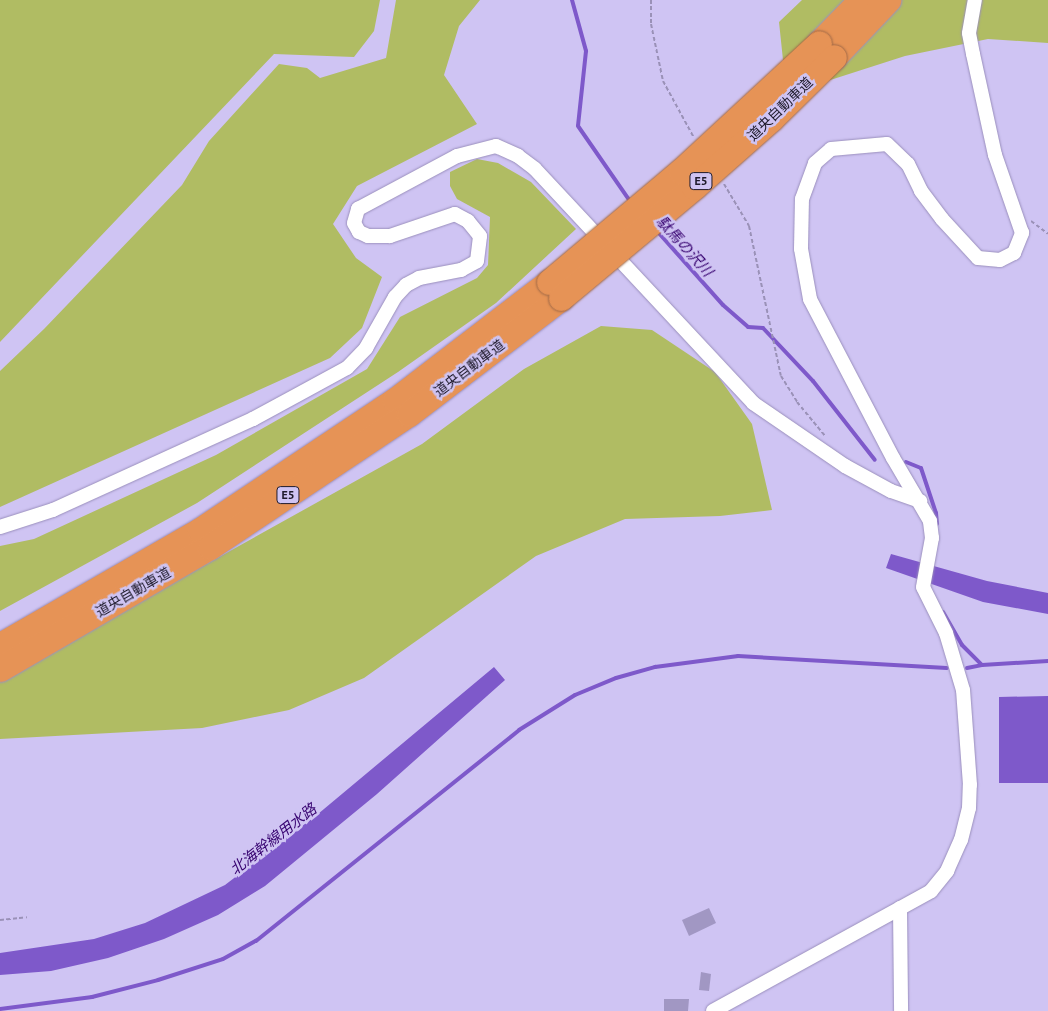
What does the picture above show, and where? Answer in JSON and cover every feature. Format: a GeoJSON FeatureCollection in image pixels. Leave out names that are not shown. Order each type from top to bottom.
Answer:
{"type":"FeatureCollection","features":[{"type":"Feature","properties":{"kind":"highway","name":"道央自動車道"},"geometry":{"type":"LineString","coordinates":[[827,50],[861,0]]}},
{"type":"Feature","properties":{"kind":"highway","name":"道央自動車道"},"geometry":{"type":"LineString","coordinates":[[0,668],[210,547],[409,414],[555,290],[681,171],[888,0]]}},
{"type":"Feature","properties":{"kind":"highway","name":"道央自動車道"},"geometry":{"type":"LineString","coordinates":[[0,645],[208,525],[555,290]]}},
{"type":"Feature","properties":{"kind":"street"},"geometry":{"type":"LineString","coordinates":[[713,1011],[931,891],[947,871],[961,840],[969,808],[962,690],[946,633],[923,587],[932,538],[930,521],[920,501],[893,458],[810,299],[801,249],[802,199],[815,163],[831,149],[888,144],[908,164],[921,191],[942,219],[978,258],[1000,260],[1014,253],[1022,233],[996,155],[969,33],[975,0]]}},
{"type":"Feature","properties":{"kind":"street"},"geometry":{"type":"LineString","coordinates":[[0,528],[52,510],[252,420],[347,368],[366,348],[395,297],[406,285],[419,278],[461,270],[476,261],[480,236],[468,222],[454,214],[390,236],[368,236],[359,232],[354,223],[358,209],[457,156],[496,146],[518,156],[535,169],[754,403],[845,466],[891,491],[920,501]]}},
{"type":"Feature","properties":{"kind":"street"},"geometry":{"type":"LineString","coordinates":[[900,908],[901,1011]]}},
{"type":"Feature","properties":{"kind":"path"},"geometry":{"type":"LineString","coordinates":[[650,0],[651,24],[663,81],[694,137]]}},
{"type":"Feature","properties":{"kind":"path"},"geometry":{"type":"LineString","coordinates":[[719,177],[749,226],[755,265],[782,376],[797,402],[831,443]]}},
{"type":"Feature","properties":{"kind":"path"},"geometry":{"type":"LineString","coordinates":[[0,920],[27,917]]}},
{"type":"Feature","properties":{"kind":"green space"},"geometry":{"type":"Polygon","coordinates":[[[0,0],[380,0],[374,31],[354,57],[274,54],[0,342],[0,0]]]}},
{"type":"Feature","properties":{"kind":"green space"},"geometry":{"type":"Polygon","coordinates":[[[396,0],[480,0],[459,26],[444,75],[477,124],[357,186],[333,224],[356,258],[382,277],[362,328],[330,358],[0,507],[0,371],[44,329],[182,185],[209,141],[279,64],[307,68],[320,78],[386,58],[396,0]]]}},
{"type":"Feature","properties":{"kind":"green space"},"geometry":{"type":"Polygon","coordinates":[[[802,0],[1048,0],[1048,43],[988,39],[905,56],[821,83],[783,60],[779,22],[802,0]]]}},
{"type":"Feature","properties":{"kind":"green space"},"geometry":{"type":"Polygon","coordinates":[[[477,159],[498,163],[531,182],[576,229],[496,303],[398,372],[197,503],[0,611],[0,546],[34,539],[216,455],[367,369],[400,317],[477,278],[488,265],[490,217],[457,199],[450,186],[450,172],[477,159]]]}},
{"type":"Feature","properties":{"kind":"green space"},"geometry":{"type":"Polygon","coordinates":[[[601,326],[652,330],[715,372],[752,424],[772,510],[720,516],[625,519],[536,556],[364,678],[289,710],[202,728],[0,739],[0,679],[422,444],[524,369],[601,326]]]}},
{"type":"Feature","properties":{"kind":"shaded area"},"geometry":{"type":"Polygon","coordinates":[[[891,554],[987,581],[1048,593],[1048,614],[983,602],[886,568],[891,554]]]}},
{"type":"Feature","properties":{"kind":"shaded area"},"geometry":{"type":"Polygon","coordinates":[[[494,667],[505,680],[377,794],[265,886],[218,915],[164,939],[108,958],[51,971],[0,975],[0,953],[94,939],[145,923],[225,885],[318,814],[494,667]]]}},
{"type":"Feature","properties":{"kind":"shaded area"},"geometry":{"type":"Polygon","coordinates":[[[1048,696],[1048,783],[999,783],[999,697],[1048,696]]]}},
{"type":"Feature","properties":{"kind":"building"},"geometry":{"type":"Polygon","coordinates":[[[709,908],[716,923],[689,936],[682,920],[709,908]]]}},
{"type":"Feature","properties":{"kind":"building"},"geometry":{"type":"Polygon","coordinates":[[[701,972],[711,974],[709,991],[699,990],[701,972]]]}},
{"type":"Feature","properties":{"kind":"building"},"geometry":{"type":"Polygon","coordinates":[[[664,999],[689,999],[688,1011],[664,1011],[664,999]]]}},
{"type":"Feature","properties":{"kind":"waterway","name":"駄馬の沢川"},"geometry":{"type":"LineString","coordinates":[[572,0],[586,51],[578,126],[630,201]]}},
{"type":"Feature","properties":{"kind":"waterway","name":"駄馬の沢川"},"geometry":{"type":"LineString","coordinates":[[657,231],[723,305],[748,327],[763,328],[813,381],[875,460]]}},
{"type":"Feature","properties":{"kind":"waterway","name":"駄馬の沢川"},"geometry":{"type":"LineString","coordinates":[[906,462],[921,468],[936,513],[937,524]]}},
{"type":"Feature","properties":{"kind":"waterway","name":"駄馬の沢川"},"geometry":{"type":"LineString","coordinates":[[943,612],[962,645],[982,665],[1048,661]]}},
{"type":"Feature","properties":{"kind":"waterway"},"geometry":{"type":"LineString","coordinates":[[0,1009],[92,997],[158,980],[223,959],[256,941],[519,730],[575,695],[616,678],[655,667],[738,656],[947,668]]}},
{"type":"Feature","properties":{"kind":"waterway"},"geometry":{"type":"LineString","coordinates":[[967,668],[982,665]]}},
{"type":"Feature","properties":{"kind":"water label","name":"北海幹線用水路"},"geometry":{"type":"Point","coordinates":[273,839]}}]}
